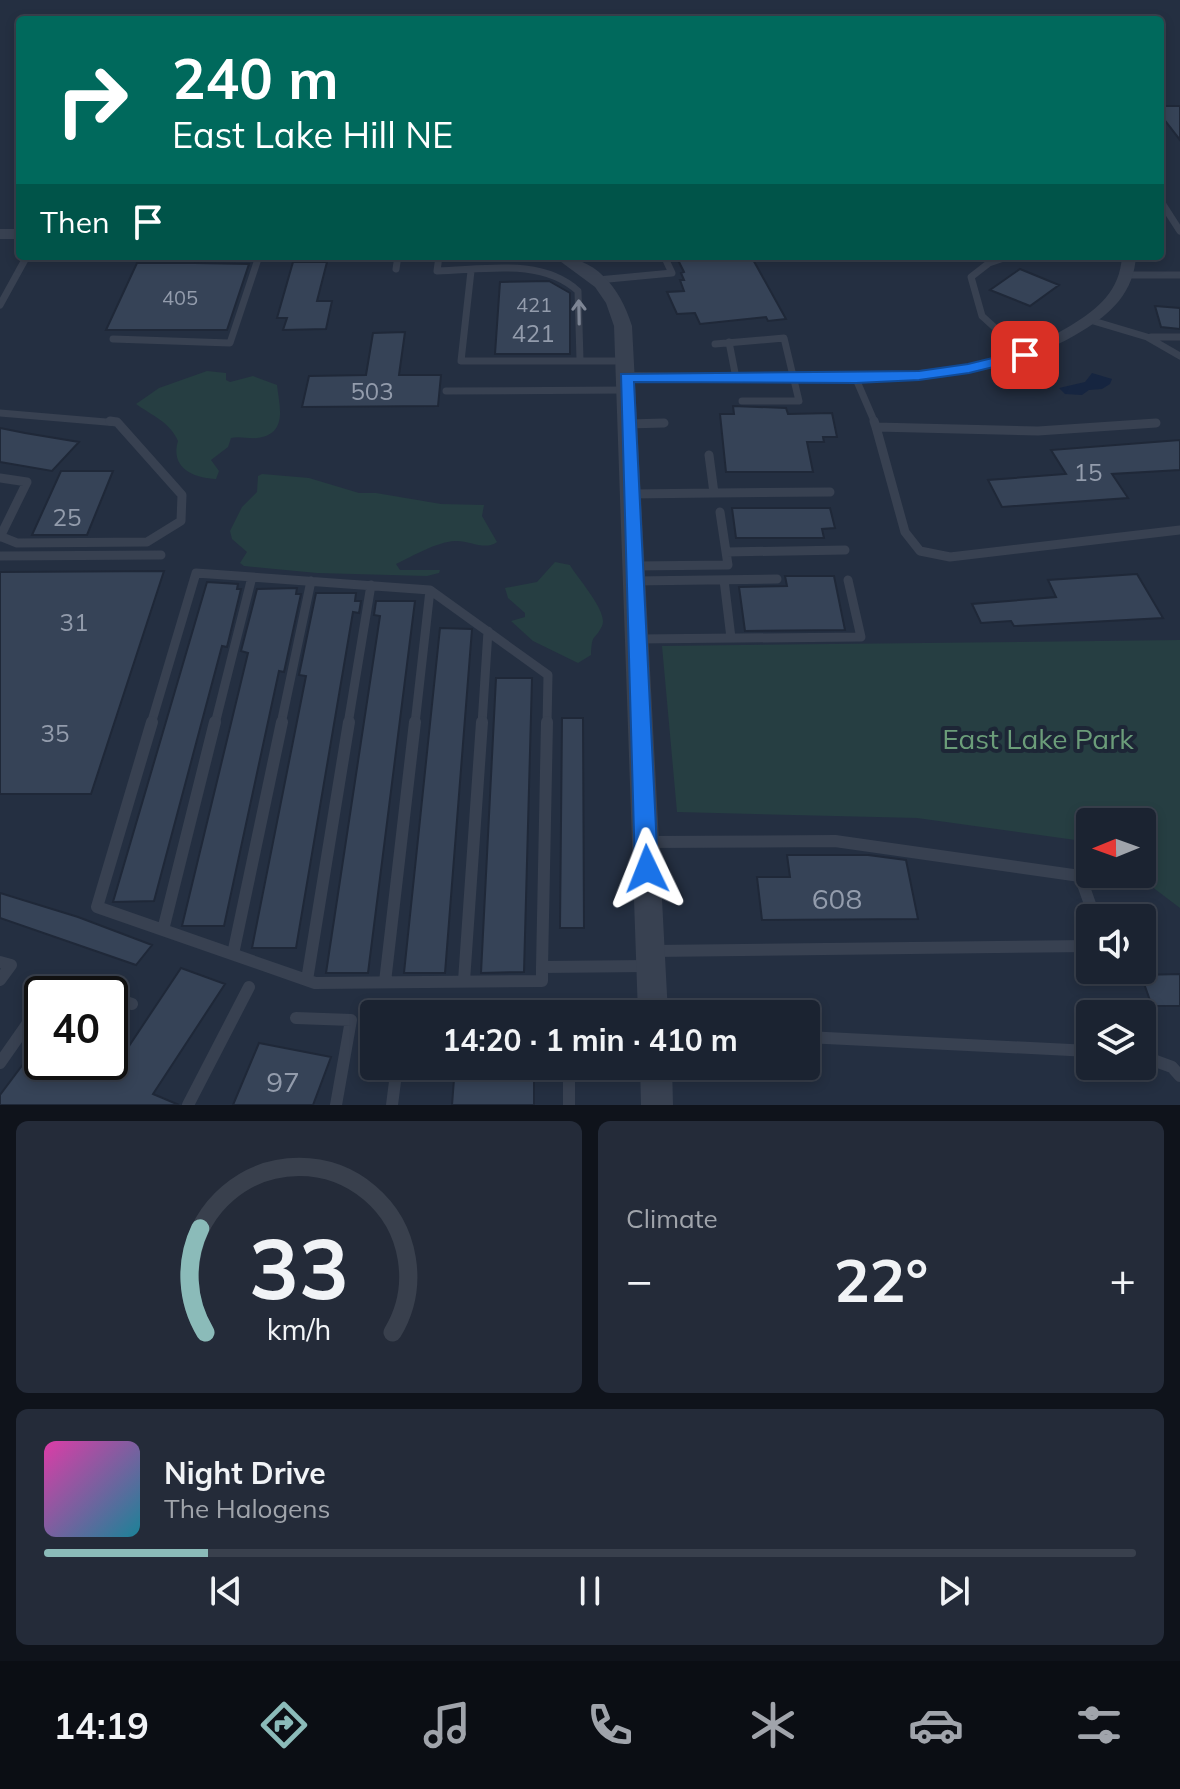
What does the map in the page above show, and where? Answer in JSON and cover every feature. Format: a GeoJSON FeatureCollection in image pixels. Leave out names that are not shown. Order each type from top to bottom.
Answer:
{"type":"FeatureCollection","features":[{"type":"Feature","properties":{"kind":"street"},"geometry":{"type":"LineString","coordinates":[[626,376],[856,379],[932,374],[1025,355],[1047,347],[1107,308],[1125,285],[1129,260]]}},
{"type":"Feature","properties":{"kind":"street"},"geometry":{"type":"LineString","coordinates":[[559,265],[598,280],[620,310],[626,376],[652,1000]]}},
{"type":"Feature","properties":{"kind":"street"},"geometry":{"type":"LineString","coordinates":[[656,1080],[657,1105]]}},
{"type":"Feature","properties":{"kind":"lane"},"geometry":{"type":"LineString","coordinates":[[1164,206],[1180,231]]}},
{"type":"Feature","properties":{"kind":"lane"},"geometry":{"type":"LineString","coordinates":[[0,305],[25,260]]}},
{"type":"Feature","properties":{"kind":"lane"},"geometry":{"type":"LineString","coordinates":[[113,339],[230,343],[258,260]]}},
{"type":"Feature","properties":{"kind":"lane"},"geometry":{"type":"LineString","coordinates":[[396,269],[397,260]]}},
{"type":"Feature","properties":{"kind":"lane"},"geometry":{"type":"LineString","coordinates":[[438,260],[437,271],[540,270],[559,265],[578,291],[580,360]]}},
{"type":"Feature","properties":{"kind":"lane"},"geometry":{"type":"LineString","coordinates":[[598,280],[672,273],[666,260]]}},
{"type":"Feature","properties":{"kind":"lane"},"geometry":{"type":"LineString","coordinates":[[998,260],[971,277],[982,316],[1025,355]]}},
{"type":"Feature","properties":{"kind":"lane"},"geometry":{"type":"LineString","coordinates":[[471,271],[461,361],[580,360],[626,376]]}},
{"type":"Feature","properties":{"kind":"lane"},"geometry":{"type":"LineString","coordinates":[[1127,275],[1180,275]]}},
{"type":"Feature","properties":{"kind":"lane"},"geometry":{"type":"LineString","coordinates":[[1090,320],[1147,337],[1177,352]]}},
{"type":"Feature","properties":{"kind":"lane"},"geometry":{"type":"LineString","coordinates":[[1147,337],[1180,337]]}},
{"type":"Feature","properties":{"kind":"lane"},"geometry":{"type":"LineString","coordinates":[[715,344],[784,338],[799,401],[742,401]]}},
{"type":"Feature","properties":{"kind":"lane"},"geometry":{"type":"LineString","coordinates":[[729,342],[736,378]]}},
{"type":"Feature","properties":{"kind":"lane"},"geometry":{"type":"LineString","coordinates":[[446,391],[626,376]]}},
{"type":"Feature","properties":{"kind":"lane"},"geometry":{"type":"LineString","coordinates":[[856,379],[876,427],[905,532],[920,551],[950,557],[1180,530]]}},
{"type":"Feature","properties":{"kind":"lane"},"geometry":{"type":"LineString","coordinates":[[0,413],[117,422],[182,495],[181,521],[147,542],[17,543],[1,537],[27,482],[0,478]]}},
{"type":"Feature","properties":{"kind":"lane"},"geometry":{"type":"LineString","coordinates":[[628,424],[664,423]]}},
{"type":"Feature","properties":{"kind":"lane"},"geometry":{"type":"LineString","coordinates":[[876,427],[1038,431],[1156,423]]}},
{"type":"Feature","properties":{"kind":"lane"},"geometry":{"type":"LineString","coordinates":[[709,455],[714,493]]}},
{"type":"Feature","properties":{"kind":"lane"},"geometry":{"type":"LineString","coordinates":[[631,494],[830,492]]}},
{"type":"Feature","properties":{"kind":"lane"},"geometry":{"type":"LineString","coordinates":[[634,574],[728,565],[720,512]]}},
{"type":"Feature","properties":{"kind":"lane"},"geometry":{"type":"LineString","coordinates":[[726,552],[845,550]]}},
{"type":"Feature","properties":{"kind":"lane"},"geometry":{"type":"LineString","coordinates":[[0,556],[161,555]]}},
{"type":"Feature","properties":{"kind":"lane"},"geometry":{"type":"LineString","coordinates":[[196,573],[311,581],[430,590],[548,675],[542,981],[315,983],[97,907],[196,573]]}},
{"type":"Feature","properties":{"kind":"lane"},"geometry":{"type":"LineString","coordinates":[[634,574],[724,580],[777,579]]}},
{"type":"Feature","properties":{"kind":"lane"},"geometry":{"type":"LineString","coordinates":[[163,930],[252,577]]}},
{"type":"Feature","properties":{"kind":"lane"},"geometry":{"type":"LineString","coordinates":[[724,580],[731,638]]}},
{"type":"Feature","properties":{"kind":"lane"},"geometry":{"type":"LineString","coordinates":[[637,639],[861,637],[848,580]]}},
{"type":"Feature","properties":{"kind":"lane"},"geometry":{"type":"LineString","coordinates":[[233,954],[311,581]]}},
{"type":"Feature","properties":{"kind":"lane"},"geometry":{"type":"LineString","coordinates":[[307,980],[371,585]]}},
{"type":"Feature","properties":{"kind":"lane"},"geometry":{"type":"LineString","coordinates":[[385,982],[430,590]]}},
{"type":"Feature","properties":{"kind":"lane"},"geometry":{"type":"LineString","coordinates":[[464,981],[488,631]]}},
{"type":"Feature","properties":{"kind":"lane"},"geometry":{"type":"LineString","coordinates":[[646,842],[835,841],[1080,876],[1090,904]]}},
{"type":"Feature","properties":{"kind":"lane"},"geometry":{"type":"LineString","coordinates":[[542,967],[651,958],[1076,946]]}},
{"type":"Feature","properties":{"kind":"lane"},"geometry":{"type":"LineString","coordinates":[[0,962],[11,965],[0,980]]}},
{"type":"Feature","properties":{"kind":"lane"},"geometry":{"type":"LineString","coordinates":[[188,1105],[249,987]]}},
{"type":"Feature","properties":{"kind":"lane"},"geometry":{"type":"LineString","coordinates":[[128,1003],[132,1004]]}},
{"type":"Feature","properties":{"kind":"lane"},"geometry":{"type":"LineString","coordinates":[[296,1018],[351,1020],[336,1105]]}},
{"type":"Feature","properties":{"kind":"lane"},"geometry":{"type":"LineString","coordinates":[[0,1063],[24,1029]]}},
{"type":"Feature","properties":{"kind":"lane"},"geometry":{"type":"LineString","coordinates":[[820,1038],[1076,1050]]}},
{"type":"Feature","properties":{"kind":"lane"},"geometry":{"type":"LineString","coordinates":[[1156,1061],[1172,1067],[1180,1076]]}},
{"type":"Feature","properties":{"kind":"lane"},"geometry":{"type":"LineString","coordinates":[[392,1105],[395,1080]]}},
{"type":"Feature","properties":{"kind":"lane"},"geometry":{"type":"LineString","coordinates":[[569,1080],[569,1105]]}},
{"type":"Feature","properties":{"kind":"green space"},"geometry":{"type":"Polygon","coordinates":[[[207,371],[226,373],[226,380],[230,382],[253,376],[277,385],[280,410],[278,425],[267,435],[231,438],[228,447],[211,460],[219,471],[216,479],[185,470],[177,458],[178,441],[175,434],[136,404],[159,388],[207,371]]]}},
{"type":"Feature","properties":{"kind":"green space"},"geometry":{"type":"Polygon","coordinates":[[[258,476],[309,478],[359,493],[441,504],[484,505],[482,516],[497,542],[487,546],[448,542],[396,564],[400,570],[440,570],[427,576],[317,573],[244,566],[240,563],[247,552],[232,539],[230,531],[242,507],[257,492],[258,476]]]}},
{"type":"Feature","properties":{"kind":"green space"},"geometry":{"type":"Polygon","coordinates":[[[555,562],[570,565],[597,604],[603,620],[593,640],[591,655],[578,663],[533,641],[511,621],[525,617],[525,613],[508,598],[505,588],[537,582],[555,562]]]}},
{"type":"Feature","properties":{"kind":"green space","name":"East Lake Park"},"geometry":{"type":"Polygon","coordinates":[[[1180,640],[1180,908],[1154,888],[1156,888],[1156,808],[1076,808],[1076,840],[917,818],[677,812],[662,646],[1180,640]]]}},
{"type":"Feature","properties":{"kind":"water"},"geometry":{"type":"Polygon","coordinates":[[[1092,373],[1112,379],[1110,384],[1082,395],[1065,394],[1059,388],[1085,382],[1092,373]]]}},
{"type":"Feature","properties":{"kind":"building"},"geometry":{"type":"Polygon","coordinates":[[[1164,106],[1180,106],[1180,140],[1164,119],[1164,106]]]}},
{"type":"Feature","properties":{"kind":"building"},"geometry":{"type":"Polygon","coordinates":[[[678,260],[753,260],[786,319],[768,321],[766,317],[700,324],[695,313],[677,314],[667,292],[684,291],[680,280],[684,280],[681,273],[684,272],[678,260]]]}},
{"type":"Feature","properties":{"kind":"building"},"geometry":{"type":"Polygon","coordinates":[[[293,262],[327,262],[317,301],[332,301],[326,329],[283,330],[287,318],[277,318],[293,262]]]}},
{"type":"Feature","properties":{"kind":"building"},"geometry":{"type":"Polygon","coordinates":[[[137,263],[249,264],[227,330],[106,330],[137,263]]]}},
{"type":"Feature","properties":{"kind":"building"},"geometry":{"type":"Polygon","coordinates":[[[1020,269],[1059,285],[1030,306],[990,290],[1020,269]]]}},
{"type":"Feature","properties":{"kind":"building"},"geometry":{"type":"Polygon","coordinates":[[[549,281],[570,293],[570,354],[495,354],[500,282],[549,281]]]}},
{"type":"Feature","properties":{"kind":"building"},"geometry":{"type":"Polygon","coordinates":[[[1155,306],[1180,308],[1180,329],[1161,327],[1155,306]]]}},
{"type":"Feature","properties":{"kind":"building"},"geometry":{"type":"Polygon","coordinates":[[[405,332],[399,375],[441,375],[438,406],[302,407],[309,376],[366,375],[373,333],[405,332]]]}},
{"type":"Feature","properties":{"kind":"building"},"geometry":{"type":"Polygon","coordinates":[[[733,406],[786,408],[788,414],[832,413],[837,437],[823,437],[824,442],[807,442],[813,472],[726,472],[720,414],[734,414],[733,406]]]}},
{"type":"Feature","properties":{"kind":"building"},"geometry":{"type":"Polygon","coordinates":[[[0,428],[79,442],[52,471],[0,462],[0,428]]]}},
{"type":"Feature","properties":{"kind":"building"},"geometry":{"type":"Polygon","coordinates":[[[1180,440],[1180,470],[1112,474],[1128,498],[1002,507],[988,480],[1066,474],[1051,450],[1180,440]]]}},
{"type":"Feature","properties":{"kind":"building"},"geometry":{"type":"Polygon","coordinates":[[[61,471],[113,471],[87,535],[32,535],[61,471]]]}},
{"type":"Feature","properties":{"kind":"building"},"geometry":{"type":"Polygon","coordinates":[[[732,508],[830,508],[835,528],[822,529],[824,538],[736,538],[732,508]]]}},
{"type":"Feature","properties":{"kind":"building"},"geometry":{"type":"Polygon","coordinates":[[[164,571],[91,794],[0,794],[0,572],[164,571]]]}},
{"type":"Feature","properties":{"kind":"building"},"geometry":{"type":"Polygon","coordinates":[[[1137,574],[1163,618],[1014,626],[1011,621],[981,623],[972,604],[1056,597],[1048,580],[1137,574]]]}},
{"type":"Feature","properties":{"kind":"building"},"geometry":{"type":"Polygon","coordinates":[[[785,576],[834,576],[845,630],[745,631],[739,587],[787,586],[785,576]]]}},
{"type":"Feature","properties":{"kind":"building"},"geometry":{"type":"Polygon","coordinates":[[[207,582],[238,584],[237,589],[241,589],[227,647],[222,646],[154,901],[113,902],[207,582]]]}},
{"type":"Feature","properties":{"kind":"building"},"geometry":{"type":"Polygon","coordinates":[[[297,588],[296,594],[301,594],[284,672],[279,671],[224,926],[182,926],[248,653],[241,651],[257,589],[297,588]]]}},
{"type":"Feature","properties":{"kind":"building"},"geometry":{"type":"Polygon","coordinates":[[[316,593],[356,593],[355,601],[361,601],[359,613],[353,612],[296,948],[252,948],[306,676],[299,675],[316,593]]]}},
{"type":"Feature","properties":{"kind":"building"},"geometry":{"type":"Polygon","coordinates":[[[376,601],[415,601],[368,973],[326,973],[380,616],[374,615],[376,601]]]}},
{"type":"Feature","properties":{"kind":"building"},"geometry":{"type":"Polygon","coordinates":[[[440,628],[472,629],[445,973],[404,973],[440,628]]]}},
{"type":"Feature","properties":{"kind":"building"},"geometry":{"type":"Polygon","coordinates":[[[496,678],[532,678],[524,972],[481,973],[496,678]]]}},
{"type":"Feature","properties":{"kind":"building"},"geometry":{"type":"Polygon","coordinates":[[[562,718],[583,718],[584,928],[560,928],[562,718]]]}},
{"type":"Feature","properties":{"kind":"building"},"geometry":{"type":"Polygon","coordinates":[[[787,855],[868,855],[906,860],[918,919],[762,920],[757,877],[790,877],[787,855]]]}},
{"type":"Feature","properties":{"kind":"building"},"geometry":{"type":"Polygon","coordinates":[[[0,893],[78,917],[152,945],[136,965],[0,918],[0,893]]]}},
{"type":"Feature","properties":{"kind":"building"},"geometry":{"type":"Polygon","coordinates":[[[181,968],[225,984],[153,1094],[179,1105],[0,1105],[0,1095],[24,1063],[24,1080],[128,1080],[128,1048],[181,968]]]}},
{"type":"Feature","properties":{"kind":"building"},"geometry":{"type":"Polygon","coordinates":[[[1180,974],[1180,1006],[1156,1006],[1156,1000],[1150,1000],[1144,984],[1156,984],[1156,975],[1180,974]]]}},
{"type":"Feature","properties":{"kind":"building"},"geometry":{"type":"Polygon","coordinates":[[[259,1043],[331,1057],[313,1105],[233,1105],[259,1043]]]}},
{"type":"Feature","properties":{"kind":"building"},"geometry":{"type":"Polygon","coordinates":[[[454,1080],[534,1080],[534,1105],[452,1105],[454,1080]]]}},
{"type":"Feature","properties":{"kind":"route"},"geometry":{"type":"LineString","coordinates":[[647,869],[626,377],[856,379],[919,376],[969,369],[1025,355]]}}]}
